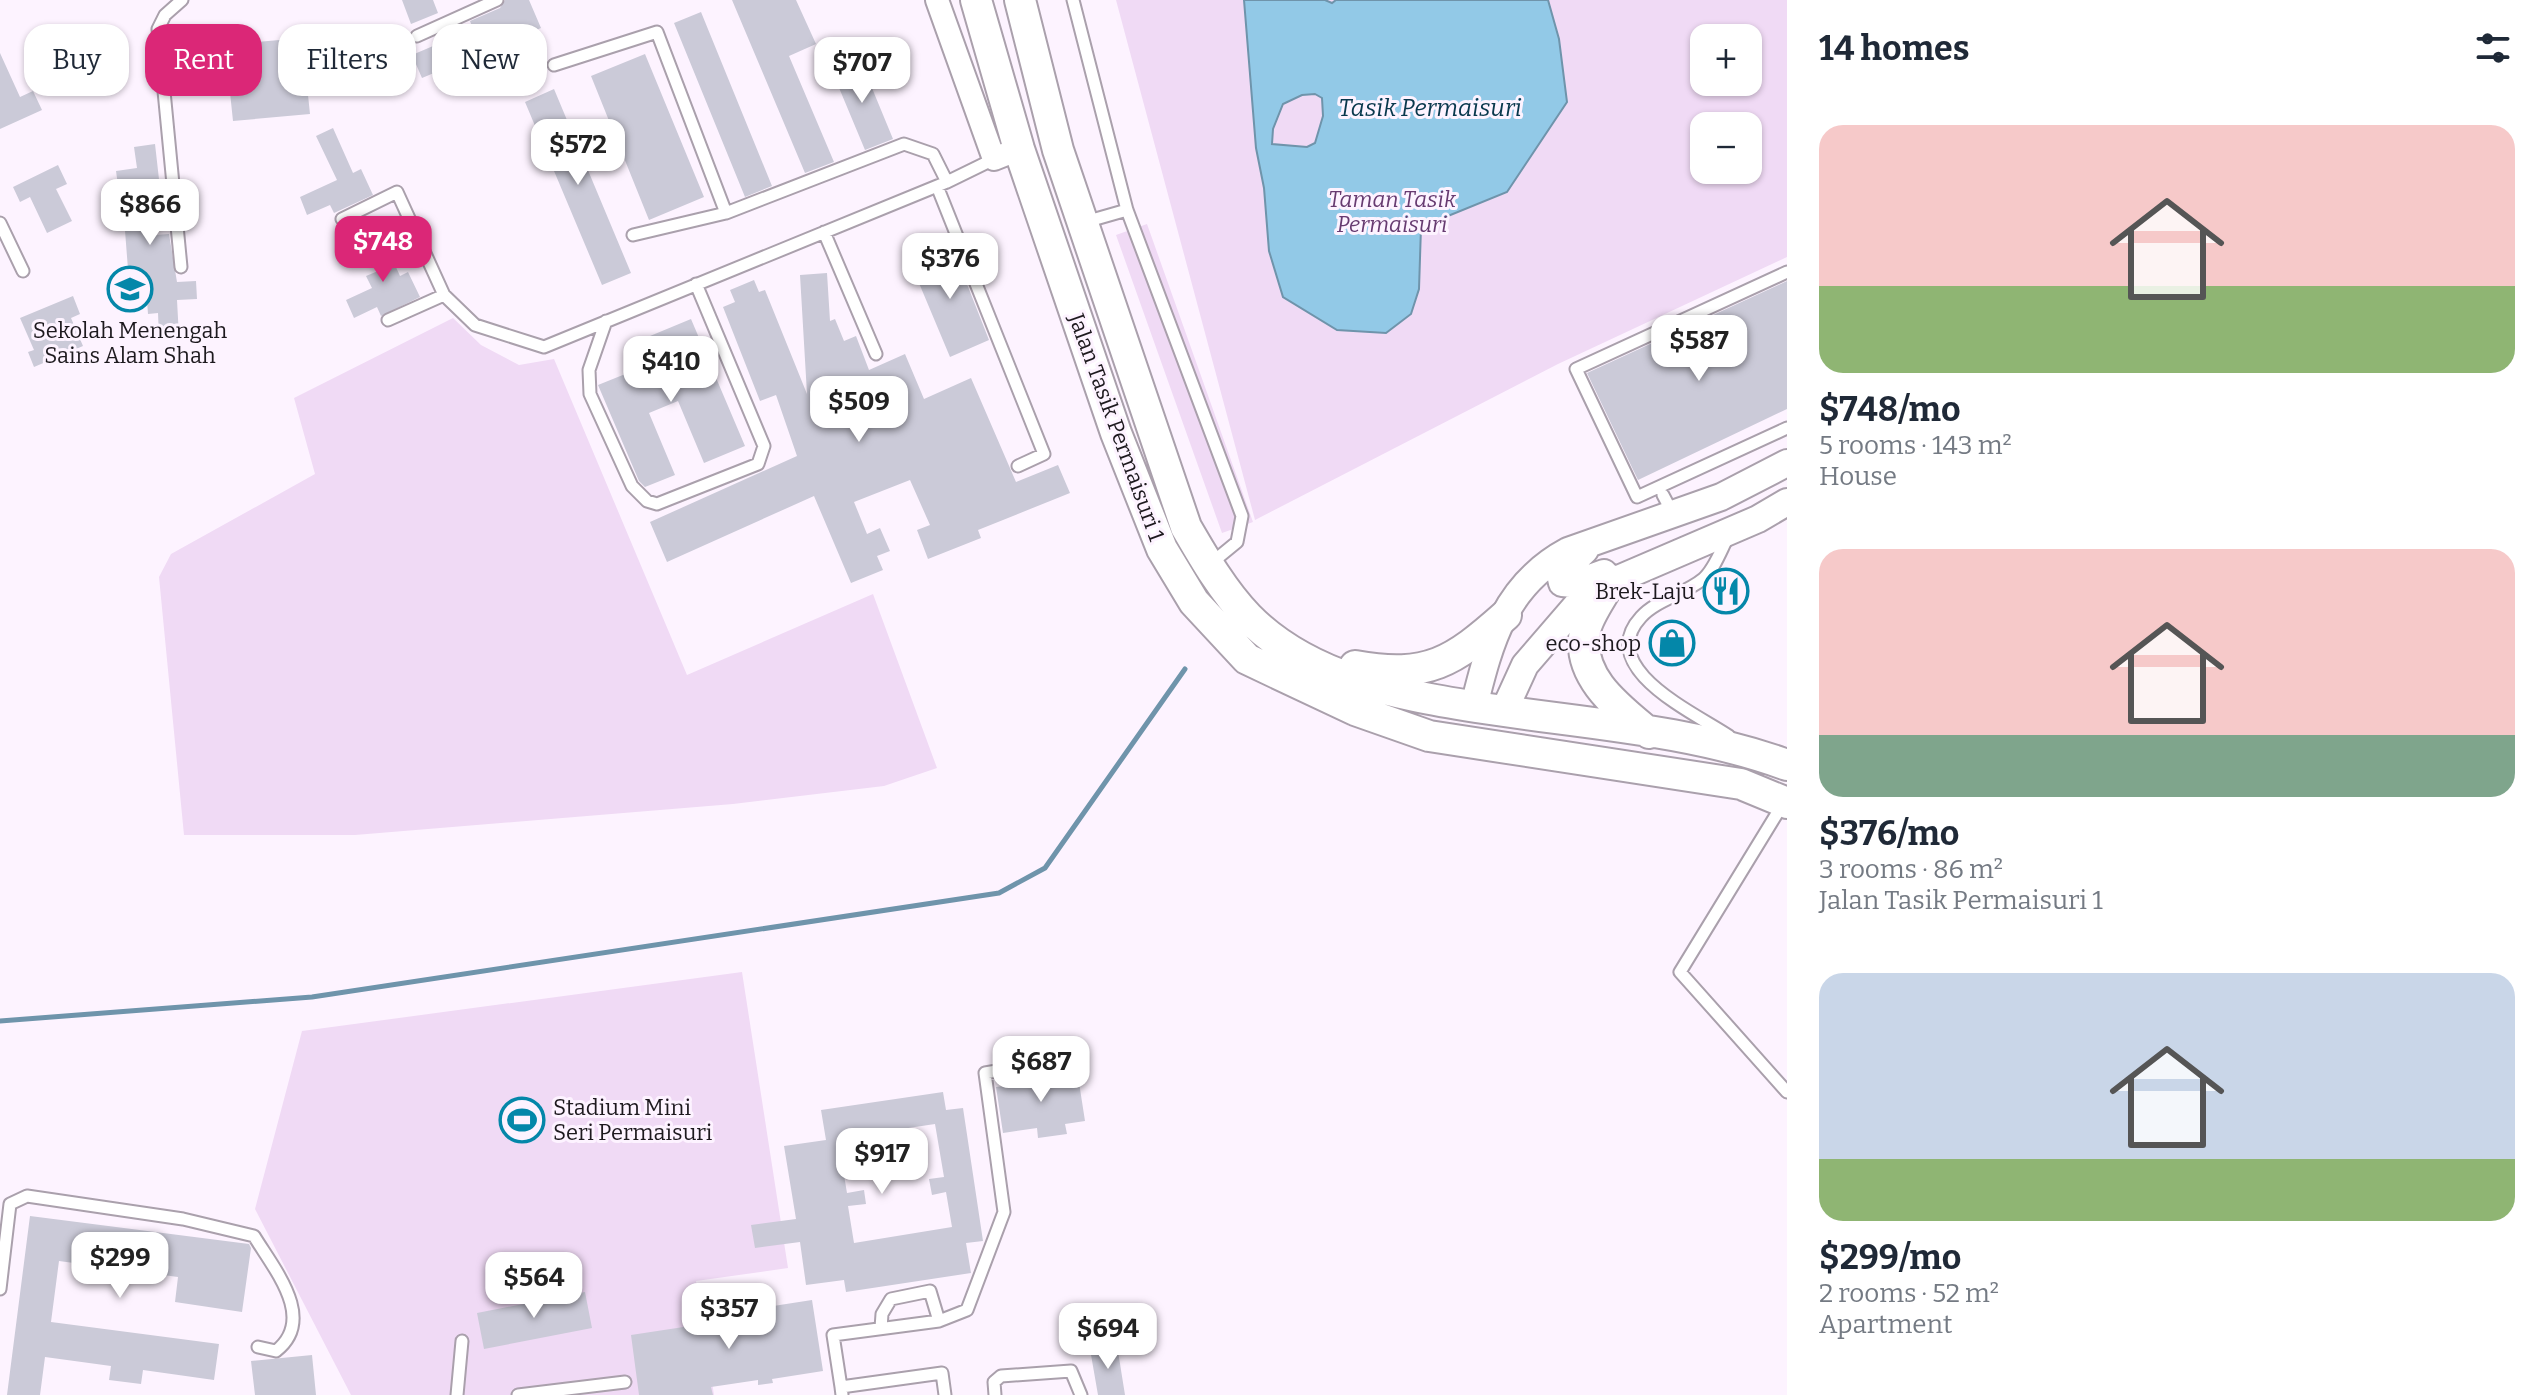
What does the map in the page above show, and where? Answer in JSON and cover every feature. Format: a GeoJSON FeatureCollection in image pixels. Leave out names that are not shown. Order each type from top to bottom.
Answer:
{"type":"FeatureCollection","features":[{"type":"Feature","properties":{"kind":"main road","name":"Jalan Tasik Permaisuri 1"},"geometry":{"type":"LineString","coordinates":[[976,0],[1007,154],[1162,549],[1194,602],[1247,659],[1355,710],[1429,736],[1580,762],[1741,784],[1786,802]]}},
{"type":"Feature","properties":{"kind":"main road","name":"Jalan Tasik Permaisuri 1"},"geometry":{"type":"LineString","coordinates":[[1020,0],[1058,150],[1186,527],[1208,566],[1249,617],[1298,655],[1344,676],[1408,697],[1489,713],[1649,733],[1756,753],[1787,765]]}},
{"type":"Feature","properties":{"kind":"main road"},"geometry":{"type":"LineString","coordinates":[[1104,399],[1139,388]]}},
{"type":"Feature","properties":{"kind":"main road"},"geometry":{"type":"LineString","coordinates":[[1611,580],[1585,630],[1585,660],[1608,698],[1649,733]]}},
{"type":"Feature","properties":{"kind":"main road"},"geometry":{"type":"LineString","coordinates":[[1298,655],[1376,670],[1412,672],[1438,666],[1465,651],[1506,615]]}},
{"type":"Feature","properties":{"kind":"main road"},"geometry":{"type":"LineString","coordinates":[[1355,710],[1464,725],[1489,713],[1507,734],[1571,745],[1629,767]]}},
{"type":"Feature","properties":{"kind":"street"},"geometry":{"type":"LineString","coordinates":[[937,0],[1007,154]]}},
{"type":"Feature","properties":{"kind":"street"},"geometry":{"type":"LineString","coordinates":[[1489,713],[1490,645],[1522,584],[1545,563],[1668,505],[1721,497],[1787,463]]}},
{"type":"Feature","properties":{"kind":"street"},"geometry":{"type":"LineString","coordinates":[[1489,713],[1525,665],[1588,592],[1787,502]]}},
{"type":"Feature","properties":{"kind":"street"},"geometry":{"type":"LineString","coordinates":[[1595,542],[1560,574],[1562,583],[1587,580],[1691,535],[1722,534]]}},
{"type":"Feature","properties":{"kind":"lane"},"geometry":{"type":"LineString","coordinates":[[181,267],[158,29],[165,15],[182,0]]}},
{"type":"Feature","properties":{"kind":"lane"},"geometry":{"type":"LineString","coordinates":[[417,36],[497,0]]}},
{"type":"Feature","properties":{"kind":"lane"},"geometry":{"type":"LineString","coordinates":[[1073,0],[1127,210],[1242,516],[1237,542],[1208,566]]}},
{"type":"Feature","properties":{"kind":"lane"},"geometry":{"type":"LineString","coordinates":[[554,65],[657,32],[726,213]]}},
{"type":"Feature","properties":{"kind":"lane"},"geometry":{"type":"LineString","coordinates":[[633,235],[726,213],[904,144],[933,154],[1044,454],[1018,466]]}},
{"type":"Feature","properties":{"kind":"lane"},"geometry":{"type":"LineString","coordinates":[[342,219],[397,192],[444,295],[475,325],[544,347],[942,184],[1007,154]]}},
{"type":"Feature","properties":{"kind":"lane"},"geometry":{"type":"LineString","coordinates":[[1083,223],[1127,210]]}},
{"type":"Feature","properties":{"kind":"lane"},"geometry":{"type":"LineString","coordinates":[[0,223],[23,271]]}},
{"type":"Feature","properties":{"kind":"lane"},"geometry":{"type":"LineString","coordinates":[[824,232],[876,354]]}},
{"type":"Feature","properties":{"kind":"lane"},"geometry":{"type":"LineString","coordinates":[[1785,433],[1637,497],[1576,369],[1787,272]]}},
{"type":"Feature","properties":{"kind":"lane"},"geometry":{"type":"LineString","coordinates":[[606,321],[589,370],[590,394],[632,486],[647,501],[657,504],[738,475],[758,464],[764,446],[696,284]]}},
{"type":"Feature","properties":{"kind":"lane"},"geometry":{"type":"LineString","coordinates":[[388,320],[444,295]]}},
{"type":"Feature","properties":{"kind":"lane"},"geometry":{"type":"LineString","coordinates":[[1722,534],[1706,578],[1641,616],[1629,636],[1630,661],[1648,683],[1756,753]]}},
{"type":"Feature","properties":{"kind":"lane"},"geometry":{"type":"LineString","coordinates":[[1786,802],[1680,972],[1787,1092]]}},
{"type":"Feature","properties":{"kind":"lane"},"geometry":{"type":"LineString","coordinates":[[945,1395],[942,1373],[842,1391],[833,1335],[939,1321],[967,1310],[1004,1212],[985,1073],[1071,1058]]}},
{"type":"Feature","properties":{"kind":"lane"},"geometry":{"type":"LineString","coordinates":[[0,1289],[10,1204],[27,1196],[183,1219],[254,1236],[289,1291],[294,1327],[290,1340],[276,1351],[258,1347]]}},
{"type":"Feature","properties":{"kind":"lane"},"geometry":{"type":"LineString","coordinates":[[881,1328],[882,1314],[891,1299],[930,1291],[939,1321]]}},
{"type":"Feature","properties":{"kind":"lane"},"geometry":{"type":"LineString","coordinates":[[457,1395],[462,1341]]}},
{"type":"Feature","properties":{"kind":"lane"},"geometry":{"type":"LineString","coordinates":[[995,1395],[994,1382],[1001,1376],[1071,1371],[1081,1395]]}},
{"type":"Feature","properties":{"kind":"lane"},"geometry":{"type":"LineString","coordinates":[[518,1395],[625,1382]]}},
{"type":"Feature","properties":{"kind":"green space","name":"Taman Tasik Permaisuri"},"geometry":{"type":"Polygon","coordinates":[[[1116,0],[1787,0],[1787,257],[1558,364],[1255,520],[1116,0]]]}},
{"type":"Feature","properties":{"kind":"green space"},"geometry":{"type":"Polygon","coordinates":[[[1147,224],[1253,522],[1222,533],[1116,235],[1147,224]]]}},
{"type":"Feature","properties":{"kind":"green space"},"geometry":{"type":"Polygon","coordinates":[[[453,318],[481,345],[519,365],[554,359],[687,675],[873,594],[937,768],[884,786],[733,804],[355,835],[184,835],[159,577],[171,554],[315,474],[294,398],[453,318]]]}},
{"type":"Feature","properties":{"kind":"green space","name":"Stadium Mini Seri Permaisuri"},"geometry":{"type":"Polygon","coordinates":[[[742,972],[788,1268],[696,1281],[714,1395],[351,1395],[255,1209],[302,1031],[742,972]]]}},
{"type":"Feature","properties":{"kind":"water","name":"Tasik Permaisuri"},"geometry":{"type":"Polygon","coordinates":[[[1244,0],[1325,0],[1332,3],[1336,0],[1548,0],[1559,39],[1567,102],[1507,192],[1421,227],[1419,289],[1411,314],[1386,333],[1337,330],[1283,297],[1269,251],[1264,188],[1256,148],[1244,0]],[[1315,94],[1302,95],[1283,104],[1273,129],[1272,144],[1307,147],[1315,143],[1323,116],[1322,98],[1315,94]]]}},
{"type":"Feature","properties":{"kind":"building"},"geometry":{"type":"Polygon","coordinates":[[[402,0],[433,0],[438,13],[411,24],[402,0]]]}},
{"type":"Feature","properties":{"kind":"building"},"geometry":{"type":"Polygon","coordinates":[[[505,0],[529,0],[539,24],[471,24],[470,21],[500,8],[505,0]]]}},
{"type":"Feature","properties":{"kind":"building"},"geometry":{"type":"Polygon","coordinates":[[[732,0],[796,0],[816,44],[789,56],[834,162],[805,173],[732,0]]]}},
{"type":"Feature","properties":{"kind":"building"},"geometry":{"type":"Polygon","coordinates":[[[701,12],[772,186],[745,197],[674,23],[701,12]]]}},
{"type":"Feature","properties":{"kind":"building"},"geometry":{"type":"Polygon","coordinates":[[[278,40],[278,96],[308,96],[310,114],[233,121],[230,96],[262,96],[262,42],[278,40]]]}},
{"type":"Feature","properties":{"kind":"building"},"geometry":{"type":"Polygon","coordinates":[[[432,46],[432,74],[422,78],[416,64],[416,53],[432,46]]]}},
{"type":"Feature","properties":{"kind":"building"},"geometry":{"type":"Polygon","coordinates":[[[0,53],[20,97],[35,96],[42,110],[0,129],[0,53]]]}},
{"type":"Feature","properties":{"kind":"building"},"geometry":{"type":"Polygon","coordinates":[[[645,54],[704,197],[649,220],[591,76],[645,54]]]}},
{"type":"Feature","properties":{"kind":"building"},"geometry":{"type":"Polygon","coordinates":[[[860,59],[893,139],[865,150],[832,71],[860,59]]]}},
{"type":"Feature","properties":{"kind":"building"},"geometry":{"type":"Polygon","coordinates":[[[554,89],[631,273],[602,285],[525,102],[547,96],[547,92],[554,89]]]}},
{"type":"Feature","properties":{"kind":"building"},"geometry":{"type":"Polygon","coordinates":[[[333,128],[353,173],[361,169],[373,195],[334,213],[330,205],[307,215],[300,197],[337,180],[316,136],[333,128]]]}},
{"type":"Feature","properties":{"kind":"building"},"geometry":{"type":"Polygon","coordinates":[[[155,144],[161,197],[152,198],[155,235],[169,234],[177,282],[196,281],[197,299],[177,300],[179,337],[159,338],[158,313],[148,314],[147,301],[121,302],[120,282],[129,282],[122,192],[119,192],[116,171],[137,168],[134,147],[155,144]]]}},
{"type":"Feature","properties":{"kind":"building"},"geometry":{"type":"Polygon","coordinates":[[[58,165],[67,184],[56,189],[72,221],[47,233],[30,197],[20,202],[13,187],[58,165]]]}},
{"type":"Feature","properties":{"kind":"building"},"geometry":{"type":"Polygon","coordinates":[[[381,234],[400,276],[408,272],[420,297],[381,316],[377,307],[354,318],[346,300],[372,288],[366,276],[378,271],[364,242],[381,234]]]}},
{"type":"Feature","properties":{"kind":"building"},"geometry":{"type":"Polygon","coordinates":[[[952,246],[989,340],[950,357],[911,264],[952,246]]]}},
{"type":"Feature","properties":{"kind":"building"},"geometry":{"type":"Polygon","coordinates":[[[827,273],[830,321],[835,319],[844,341],[856,336],[869,370],[905,354],[924,399],[971,378],[1016,482],[1058,465],[1070,493],[978,530],[981,538],[928,559],[917,530],[930,525],[910,480],[854,502],[867,534],[880,528],[890,551],[877,556],[883,570],[851,583],[814,496],[667,562],[650,522],[797,456],[776,395],[760,401],[723,307],[735,302],[730,290],[754,280],[759,292],[765,290],[807,394],[800,275],[827,273]]]}},
{"type":"Feature","properties":{"kind":"building"},"geometry":{"type":"Polygon","coordinates":[[[1787,281],[1787,409],[1638,480],[1587,373],[1787,281]]]}},
{"type":"Feature","properties":{"kind":"building"},"geometry":{"type":"Polygon","coordinates":[[[73,296],[80,314],[71,318],[83,346],[34,367],[28,352],[34,350],[20,318],[73,296]]]}},
{"type":"Feature","properties":{"kind":"building"},"geometry":{"type":"Polygon","coordinates":[[[691,319],[745,446],[704,463],[678,401],[649,413],[675,475],[645,487],[639,481],[598,385],[660,360],[650,336],[691,319]]]}},
{"type":"Feature","properties":{"kind":"building"},"geometry":{"type":"Polygon","coordinates":[[[1058,1070],[1059,1079],[1078,1076],[1085,1121],[1065,1124],[1067,1134],[1038,1138],[1037,1128],[1003,1133],[996,1087],[1028,1083],[1027,1074],[1058,1070]]]}},
{"type":"Feature","properties":{"kind":"building"},"geometry":{"type":"Polygon","coordinates":[[[943,1092],[946,1110],[963,1108],[983,1241],[966,1243],[971,1273],[846,1292],[844,1280],[806,1285],[800,1242],[755,1248],[751,1225],[796,1219],[784,1146],[826,1140],[821,1110],[943,1092]],[[935,1124],[895,1130],[898,1147],[882,1149],[879,1132],[838,1139],[847,1193],[864,1190],[866,1204],[848,1206],[854,1243],[952,1227],[946,1192],[932,1195],[929,1179],[944,1177],[935,1124]]]}},
{"type":"Feature","properties":{"kind":"building"},"geometry":{"type":"Polygon","coordinates":[[[30,1216],[249,1244],[242,1312],[175,1302],[178,1277],[59,1261],[51,1322],[219,1344],[214,1380],[143,1370],[141,1384],[109,1380],[111,1366],[45,1357],[40,1395],[7,1395],[30,1216]]]}},
{"type":"Feature","properties":{"kind":"building"},"geometry":{"type":"Polygon","coordinates":[[[585,1292],[592,1328],[484,1349],[477,1313],[585,1292]]]}},
{"type":"Feature","properties":{"kind":"building"},"geometry":{"type":"Polygon","coordinates":[[[812,1300],[823,1371],[772,1379],[773,1383],[758,1385],[758,1380],[711,1387],[713,1395],[639,1395],[631,1335],[723,1321],[722,1314],[812,1300]]]}},
{"type":"Feature","properties":{"kind":"building"},"geometry":{"type":"Polygon","coordinates":[[[1117,1345],[1125,1395],[1098,1395],[1090,1349],[1117,1345]]]}},
{"type":"Feature","properties":{"kind":"building"},"geometry":{"type":"Polygon","coordinates":[[[312,1355],[316,1395],[255,1395],[251,1361],[312,1355]]]}},
{"type":"Feature","properties":{"kind":"waterway"},"geometry":{"type":"LineString","coordinates":[[0,1021],[312,997],[999,893],[1045,868],[1185,669]]}},
{"type":"Feature","properties":{"kind":"place","name":"Sekolah Menengah Sains Alam Shah"},"geometry":{"type":"Point","coordinates":[130,289]}},
{"type":"Feature","properties":{"kind":"place","name":"Brek-Laju"},"geometry":{"type":"Point","coordinates":[1726,591]}},
{"type":"Feature","properties":{"kind":"place","name":"eco-shop"},"geometry":{"type":"Point","coordinates":[1672,643]}},
{"type":"Feature","properties":{"kind":"place","name":"Stadium Mini Seri Permaisuri"},"geometry":{"type":"Point","coordinates":[522,1120]}}]}
